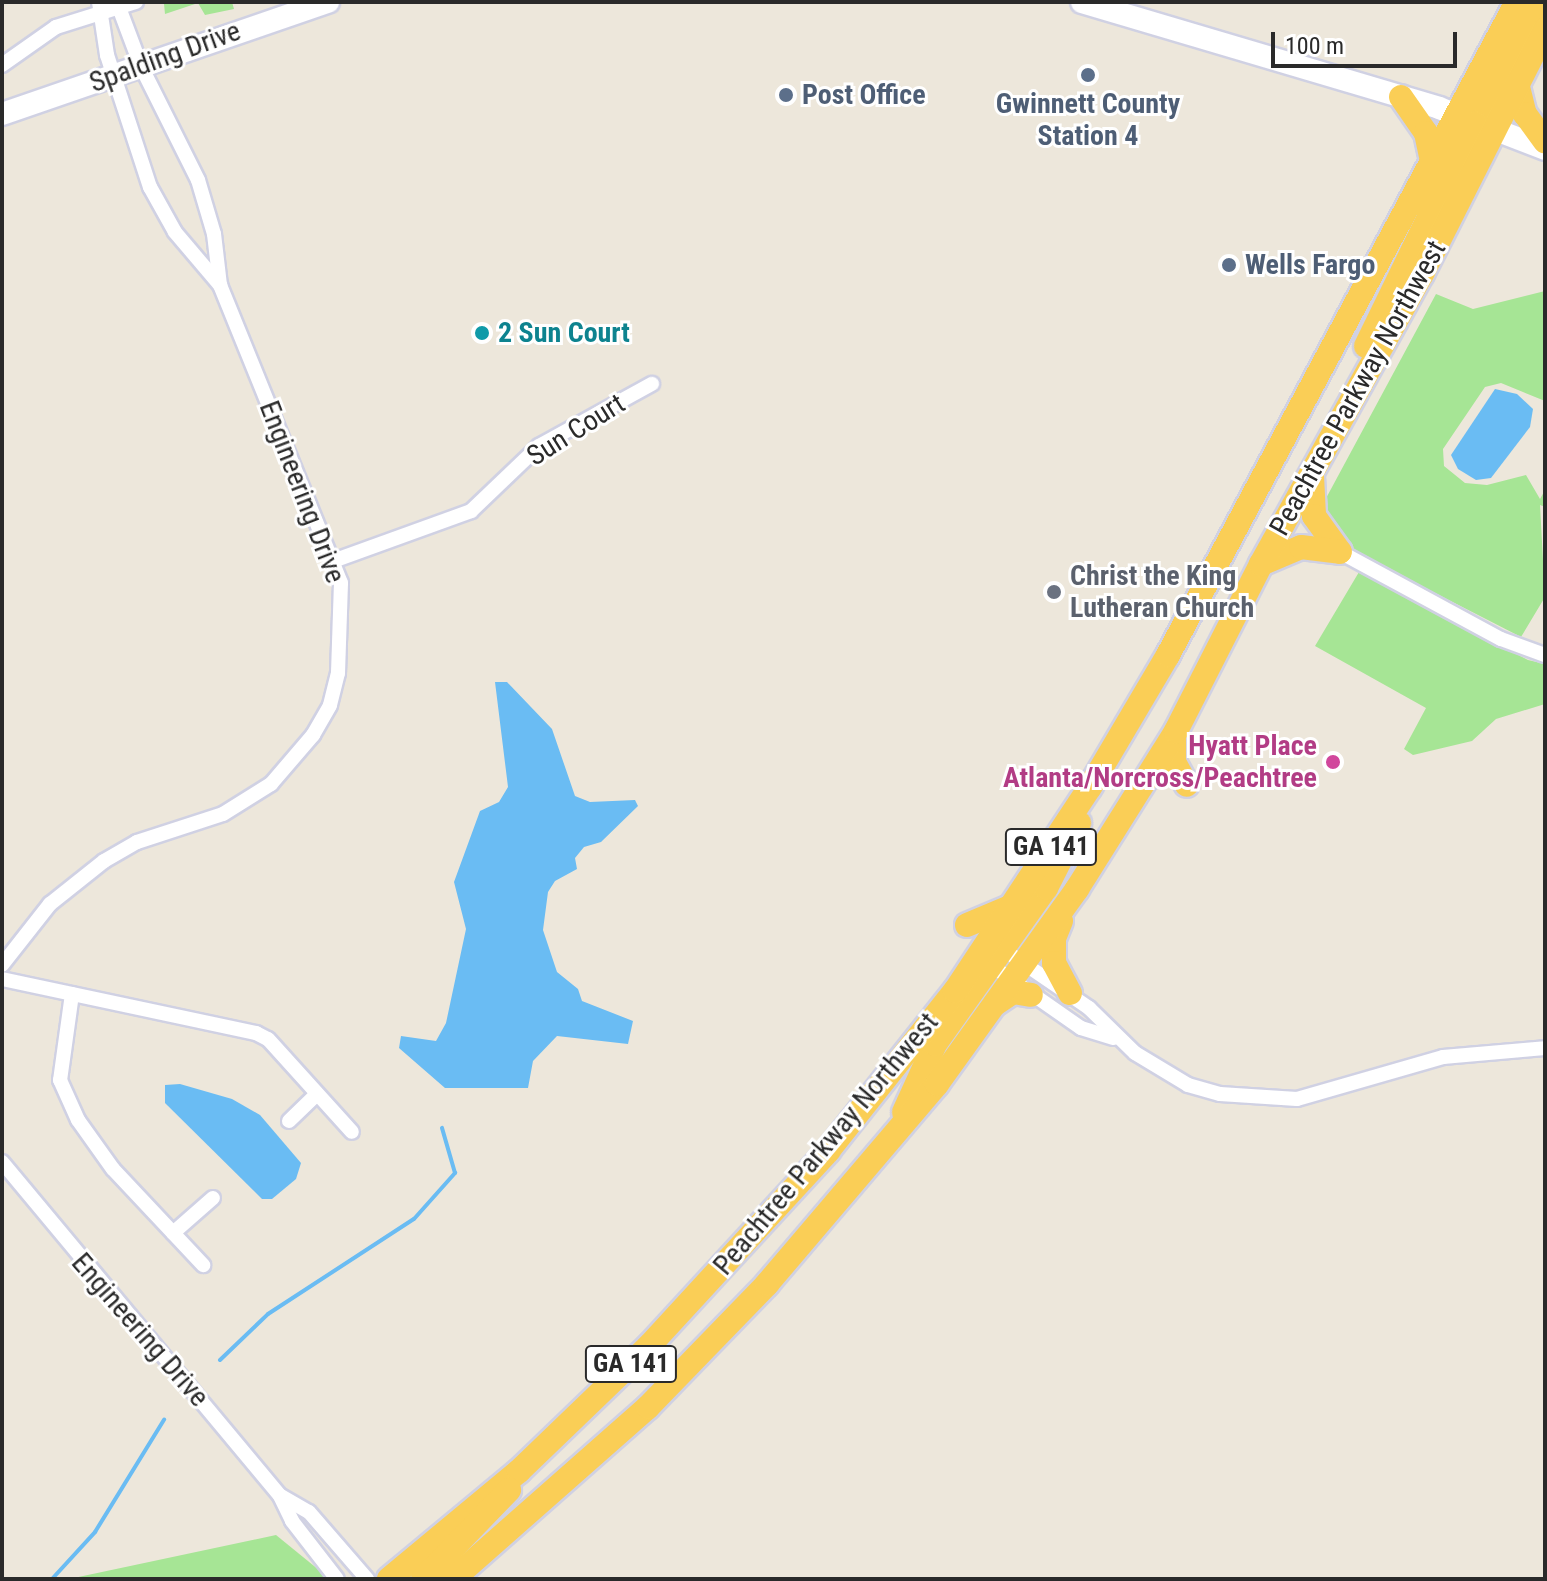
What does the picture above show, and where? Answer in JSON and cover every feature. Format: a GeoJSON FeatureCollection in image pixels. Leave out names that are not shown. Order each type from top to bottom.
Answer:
{"type":"FeatureCollection","features":[{"type":"Feature","properties":{"kind":"highway","name":"Peachtree Parkway Northwest"},"geometry":{"type":"LineString","coordinates":[[389,1579],[519,1471],[649,1346],[999,959],[1077,889],[1176,731],[1261,564],[1338,427],[1476,123],[1517,2]]}},
{"type":"Feature","properties":{"kind":"highway"},"geometry":{"type":"LineString","coordinates":[[1476,123],[1540,2]]}},
{"type":"Feature","properties":{"kind":"highway","name":"Peachtree Parkway Northwest"},"geometry":{"type":"LineString","coordinates":[[453,1579],[541,1506],[675,1380],[823,1221],[901,1122],[937,1084],[993,1006],[999,959],[1012,906],[1090,787],[1209,580],[1432,161],[1517,83],[1545,30]]}},
{"type":"Feature","properties":{"kind":"highway"},"geometry":{"type":"LineString","coordinates":[[1517,83],[1525,114],[1545,142]]}},
{"type":"Feature","properties":{"kind":"highway"},"geometry":{"type":"LineString","coordinates":[[1401,97],[1426,133],[1432,161]]}},
{"type":"Feature","properties":{"kind":"highway"},"geometry":{"type":"LineString","coordinates":[[1313,472],[1311,508],[1340,552]]}},
{"type":"Feature","properties":{"kind":"highway"},"geometry":{"type":"LineString","coordinates":[[1261,564],[1301,547],[1340,552]]}},
{"type":"Feature","properties":{"kind":"highway"},"geometry":{"type":"LineString","coordinates":[[1136,797],[1160,785],[1187,785],[1174,762],[1176,731]]}},
{"type":"Feature","properties":{"kind":"highway"},"geometry":{"type":"LineString","coordinates":[[901,1122],[924,1063],[999,959],[1067,854],[1090,787]]}},
{"type":"Feature","properties":{"kind":"highway"},"geometry":{"type":"LineString","coordinates":[[1070,993],[1054,963],[1052,948],[1077,889]]}},
{"type":"Feature","properties":{"kind":"highway"},"geometry":{"type":"LineString","coordinates":[[967,925],[1012,906]]}},
{"type":"Feature","properties":{"kind":"highway"},"geometry":{"type":"LineString","coordinates":[[993,1006],[1013,992],[1031,995]]}},
{"type":"Feature","properties":{"kind":"highway"},"geometry":{"type":"LineString","coordinates":[[423,1579],[504,1499],[519,1471]]}},
{"type":"Feature","properties":{"kind":"main road","name":"Spalding Drive"},"geometry":{"type":"LineString","coordinates":[[2,114],[328,2]]}},
{"type":"Feature","properties":{"kind":"main road"},"geometry":{"type":"LineString","coordinates":[[1082,2],[1401,97],[1545,149]]}},
{"type":"Feature","properties":{"kind":"street"},"geometry":{"type":"LineString","coordinates":[[2,65],[56,27],[98,8],[136,2]]}},
{"type":"Feature","properties":{"kind":"street","name":"Engineering Drive"},"geometry":{"type":"LineString","coordinates":[[2,965],[50,904],[104,861],[137,842],[223,814],[271,784],[299,755],[330,705],[338,673],[343,611],[333,561],[220,285],[214,234],[198,180],[141,66],[118,4]]}},
{"type":"Feature","properties":{"kind":"street","name":"Engineering Drive"},"geometry":{"type":"LineString","coordinates":[[98,8],[113,76],[150,187],[175,232],[220,285]]}},
{"type":"Feature","properties":{"kind":"street","name":"Sun Court"},"geometry":{"type":"LineString","coordinates":[[333,561],[471,511],[539,446],[652,384]]}},
{"type":"Feature","properties":{"kind":"street"},"geometry":{"type":"LineString","coordinates":[[1340,552],[1501,639],[1545,655]]}},
{"type":"Feature","properties":{"kind":"street"},"geometry":{"type":"LineString","coordinates":[[999,959],[1070,993],[1103,1020],[1114,1038]]}},
{"type":"Feature","properties":{"kind":"street"},"geometry":{"type":"LineString","coordinates":[[999,959],[1031,995],[1081,1028],[1114,1038],[1188,1085],[1273,1100],[1324,1094],[1443,1057],[1545,1048]]}},
{"type":"Feature","properties":{"kind":"street"},"geometry":{"type":"LineString","coordinates":[[2,979],[256,1033],[268,1039],[352,1132]]}},
{"type":"Feature","properties":{"kind":"street"},"geometry":{"type":"LineString","coordinates":[[72,994],[60,1080],[78,1120],[113,1169],[203,1265]]}},
{"type":"Feature","properties":{"kind":"street"},"geometry":{"type":"LineString","coordinates":[[289,1121],[317,1094]]}},
{"type":"Feature","properties":{"kind":"street","name":"Engineering Drive"},"geometry":{"type":"LineString","coordinates":[[2,1162],[280,1496],[292,1521],[337,1579]]}},
{"type":"Feature","properties":{"kind":"street"},"geometry":{"type":"LineString","coordinates":[[173,1233],[213,1198]]}},
{"type":"Feature","properties":{"kind":"street","name":"Engineering Drive"},"geometry":{"type":"LineString","coordinates":[[280,1496],[309,1512],[367,1579]]}},
{"type":"Feature","properties":{"kind":"green space"},"geometry":{"type":"Polygon","coordinates":[[[232,2],[234,9],[205,15],[198,3],[232,2]]]}},
{"type":"Feature","properties":{"kind":"green space"},"geometry":{"type":"Polygon","coordinates":[[[198,3],[165,14],[164,4],[198,3]]]}},
{"type":"Feature","properties":{"kind":"green space"},"geometry":{"type":"Polygon","coordinates":[[[1545,291],[1545,401],[1501,383],[1485,387],[1443,449],[1444,466],[1465,483],[1487,485],[1526,475],[1540,499],[1545,490],[1545,507],[1540,505],[1545,597],[1521,637],[1353,551],[1329,532],[1324,502],[1436,294],[1473,309],[1545,291]]]}},
{"type":"Feature","properties":{"kind":"green space"},"geometry":{"type":"Polygon","coordinates":[[[1359,572],[1528,660],[1545,664],[1545,704],[1496,719],[1472,741],[1413,755],[1404,749],[1426,708],[1315,646],[1359,572]]]}},
{"type":"Feature","properties":{"kind":"green space"},"geometry":{"type":"Polygon","coordinates":[[[276,1535],[330,1579],[69,1579],[276,1535]]]}},
{"type":"Feature","properties":{"kind":"water"},"geometry":{"type":"Polygon","coordinates":[[[1495,389],[1517,394],[1533,409],[1530,427],[1491,478],[1476,480],[1458,469],[1451,455],[1495,389]]]}},
{"type":"Feature","properties":{"kind":"water"},"geometry":{"type":"Polygon","coordinates":[[[495,682],[507,682],[552,729],[575,796],[590,802],[635,800],[638,806],[601,842],[584,847],[575,858],[577,869],[555,881],[548,892],[543,930],[557,972],[578,989],[582,1001],[633,1021],[628,1044],[557,1036],[533,1061],[528,1088],[445,1088],[399,1048],[401,1036],[436,1041],[446,1023],[466,929],[454,882],[480,811],[499,802],[508,787],[495,682]]]}},
{"type":"Feature","properties":{"kind":"water"},"geometry":{"type":"Polygon","coordinates":[[[180,1084],[232,1099],[260,1115],[301,1163],[296,1179],[272,1199],[262,1199],[165,1103],[165,1085],[180,1084]]]}},
{"type":"Feature","properties":{"kind":"waterway"},"geometry":{"type":"LineString","coordinates":[[220,1360],[268,1314],[414,1219],[455,1173],[442,1128]]}},
{"type":"Feature","properties":{"kind":"waterway"},"geometry":{"type":"LineString","coordinates":[[52,1579],[95,1532],[164,1420]]}},
{"type":"Feature","properties":{"kind":"place","name":"Gwinnett County Station 4"},"geometry":{"type":"Point","coordinates":[1088,75]}},
{"type":"Feature","properties":{"kind":"place","name":"Post Office"},"geometry":{"type":"Point","coordinates":[786,95]}},
{"type":"Feature","properties":{"kind":"place","name":"Wells Fargo"},"geometry":{"type":"Point","coordinates":[1229,265]}},
{"type":"Feature","properties":{"kind":"place","name":"2 Sun Court"},"geometry":{"type":"Point","coordinates":[482,333]}},
{"type":"Feature","properties":{"kind":"place","name":"Christ the King Lutheran Church"},"geometry":{"type":"Point","coordinates":[1054,592]}},
{"type":"Feature","properties":{"kind":"place","name":"Hyatt Place Atlanta/Norcross/Peachtree"},"geometry":{"type":"Point","coordinates":[1333,762]}}]}
